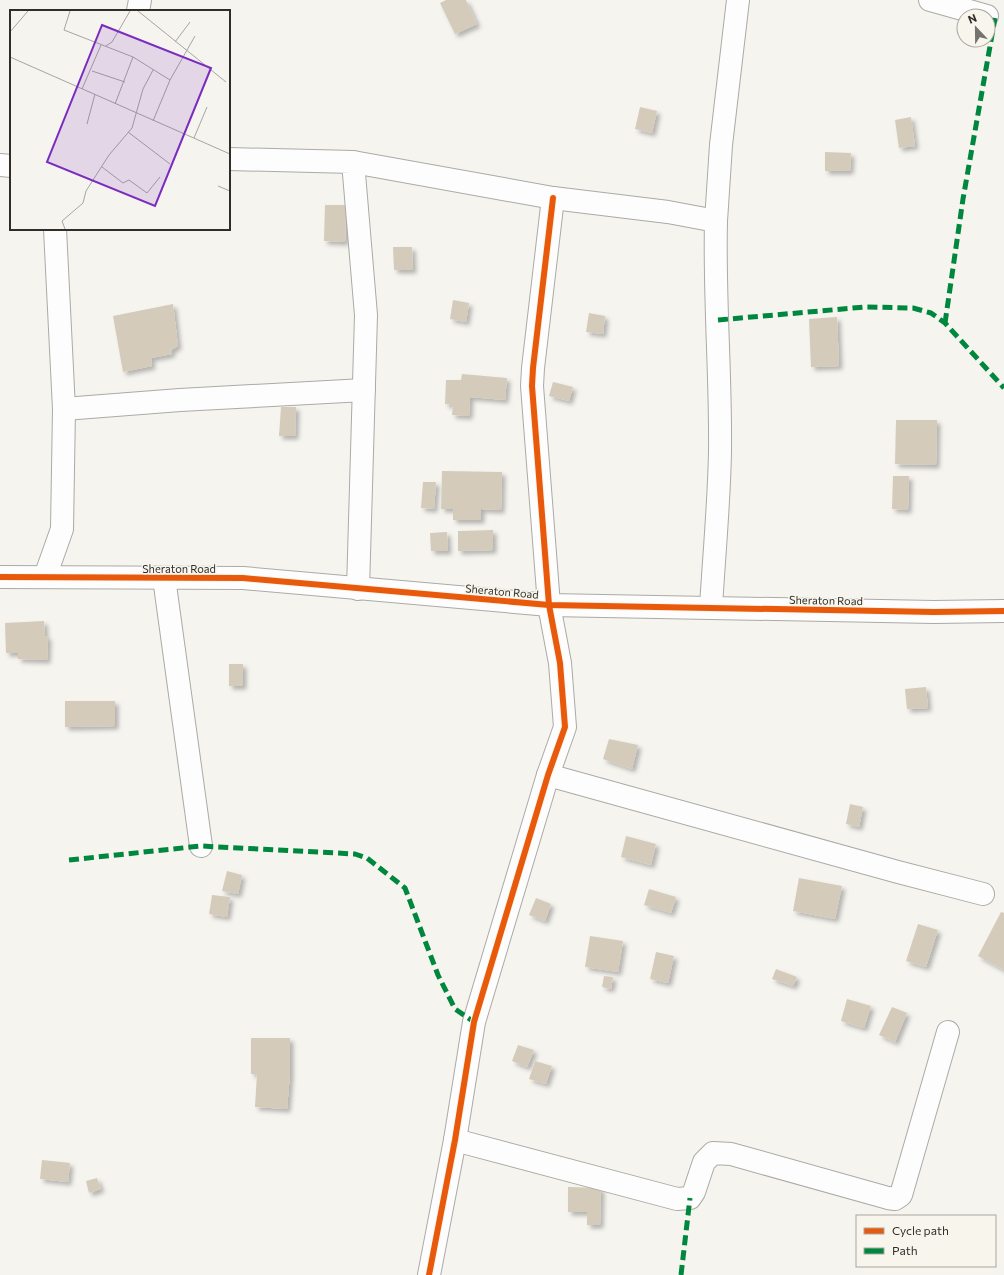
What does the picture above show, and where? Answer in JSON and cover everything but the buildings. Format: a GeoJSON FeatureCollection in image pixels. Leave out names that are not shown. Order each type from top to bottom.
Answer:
{"type":"FeatureCollection","features":[{"type":"Feature","properties":{"kind":"street"},"geometry":{"type":"LineString","coordinates":[[138,10],[140,0]]}},
{"type":"Feature","properties":{"kind":"street"},"geometry":{"type":"LineString","coordinates":[[712,607],[720,453],[716,221],[721,145],[738,0]]}},
{"type":"Feature","properties":{"kind":"street"},"geometry":{"type":"LineString","coordinates":[[930,0],[958,8]]}},
{"type":"Feature","properties":{"kind":"street"},"geometry":{"type":"LineString","coordinates":[[230,159],[353,162],[553,198],[668,212],[716,221]]}},
{"type":"Feature","properties":{"kind":"street"},"geometry":{"type":"LineString","coordinates":[[353,162],[366,315],[358,589]]}},
{"type":"Feature","properties":{"kind":"street"},"geometry":{"type":"LineString","coordinates":[[0,165],[10,166]]}},
{"type":"Feature","properties":{"kind":"street"},"geometry":{"type":"LineString","coordinates":[[429,1275],[455,1140],[474,1022],[548,775],[565,728],[560,664],[549,605],[532,386],[553,198]]}},
{"type":"Feature","properties":{"kind":"street"},"geometry":{"type":"LineString","coordinates":[[45,577],[62,529],[64,409],[55,230]]}},
{"type":"Feature","properties":{"kind":"street"},"geometry":{"type":"LineString","coordinates":[[64,409],[180,400],[364,390]]}},
{"type":"Feature","properties":{"kind":"street","name":"Sheraton Road"},"geometry":{"type":"LineString","coordinates":[[0,577],[244,578],[549,605],[1004,612]]}},
{"type":"Feature","properties":{"kind":"street"},"geometry":{"type":"LineString","coordinates":[[164,578],[202,846]]}},
{"type":"Feature","properties":{"kind":"street"},"geometry":{"type":"LineString","coordinates":[[548,775],[898,872],[983,894]]}},
{"type":"Feature","properties":{"kind":"street"},"geometry":{"type":"LineString","coordinates":[[455,1140],[677,1199],[690,1198],[694,1192],[704,1162],[713,1153],[731,1154],[895,1199],[901,1195],[948,1032]]}},
{"type":"Feature","properties":{"kind":"marked path"},"geometry":{"type":"LineString","coordinates":[[945,323],[963,199],[990,48]]}},
{"type":"Feature","properties":{"kind":"marked path"},"geometry":{"type":"LineString","coordinates":[[718,320],[865,307],[913,308],[931,313],[945,323],[1004,388]]}},
{"type":"Feature","properties":{"kind":"marked path"},"geometry":{"type":"LineString","coordinates":[[69,860],[201,846],[355,854],[367,858],[405,888],[438,975],[455,1009],[474,1022]]}},
{"type":"Feature","properties":{"kind":"marked path"},"geometry":{"type":"LineString","coordinates":[[681,1275],[690,1198]]}},
{"type":"Feature","properties":{"kind":"cycle path"},"geometry":{"type":"LineString","coordinates":[[429,1275],[455,1140],[474,1022],[548,775],[565,727],[560,663],[549,605],[532,386],[553,198]]}},
{"type":"Feature","properties":{"kind":"cycle path"},"geometry":{"type":"LineString","coordinates":[[0,577],[243,578],[549,605],[934,612],[1004,611]]}}]}
